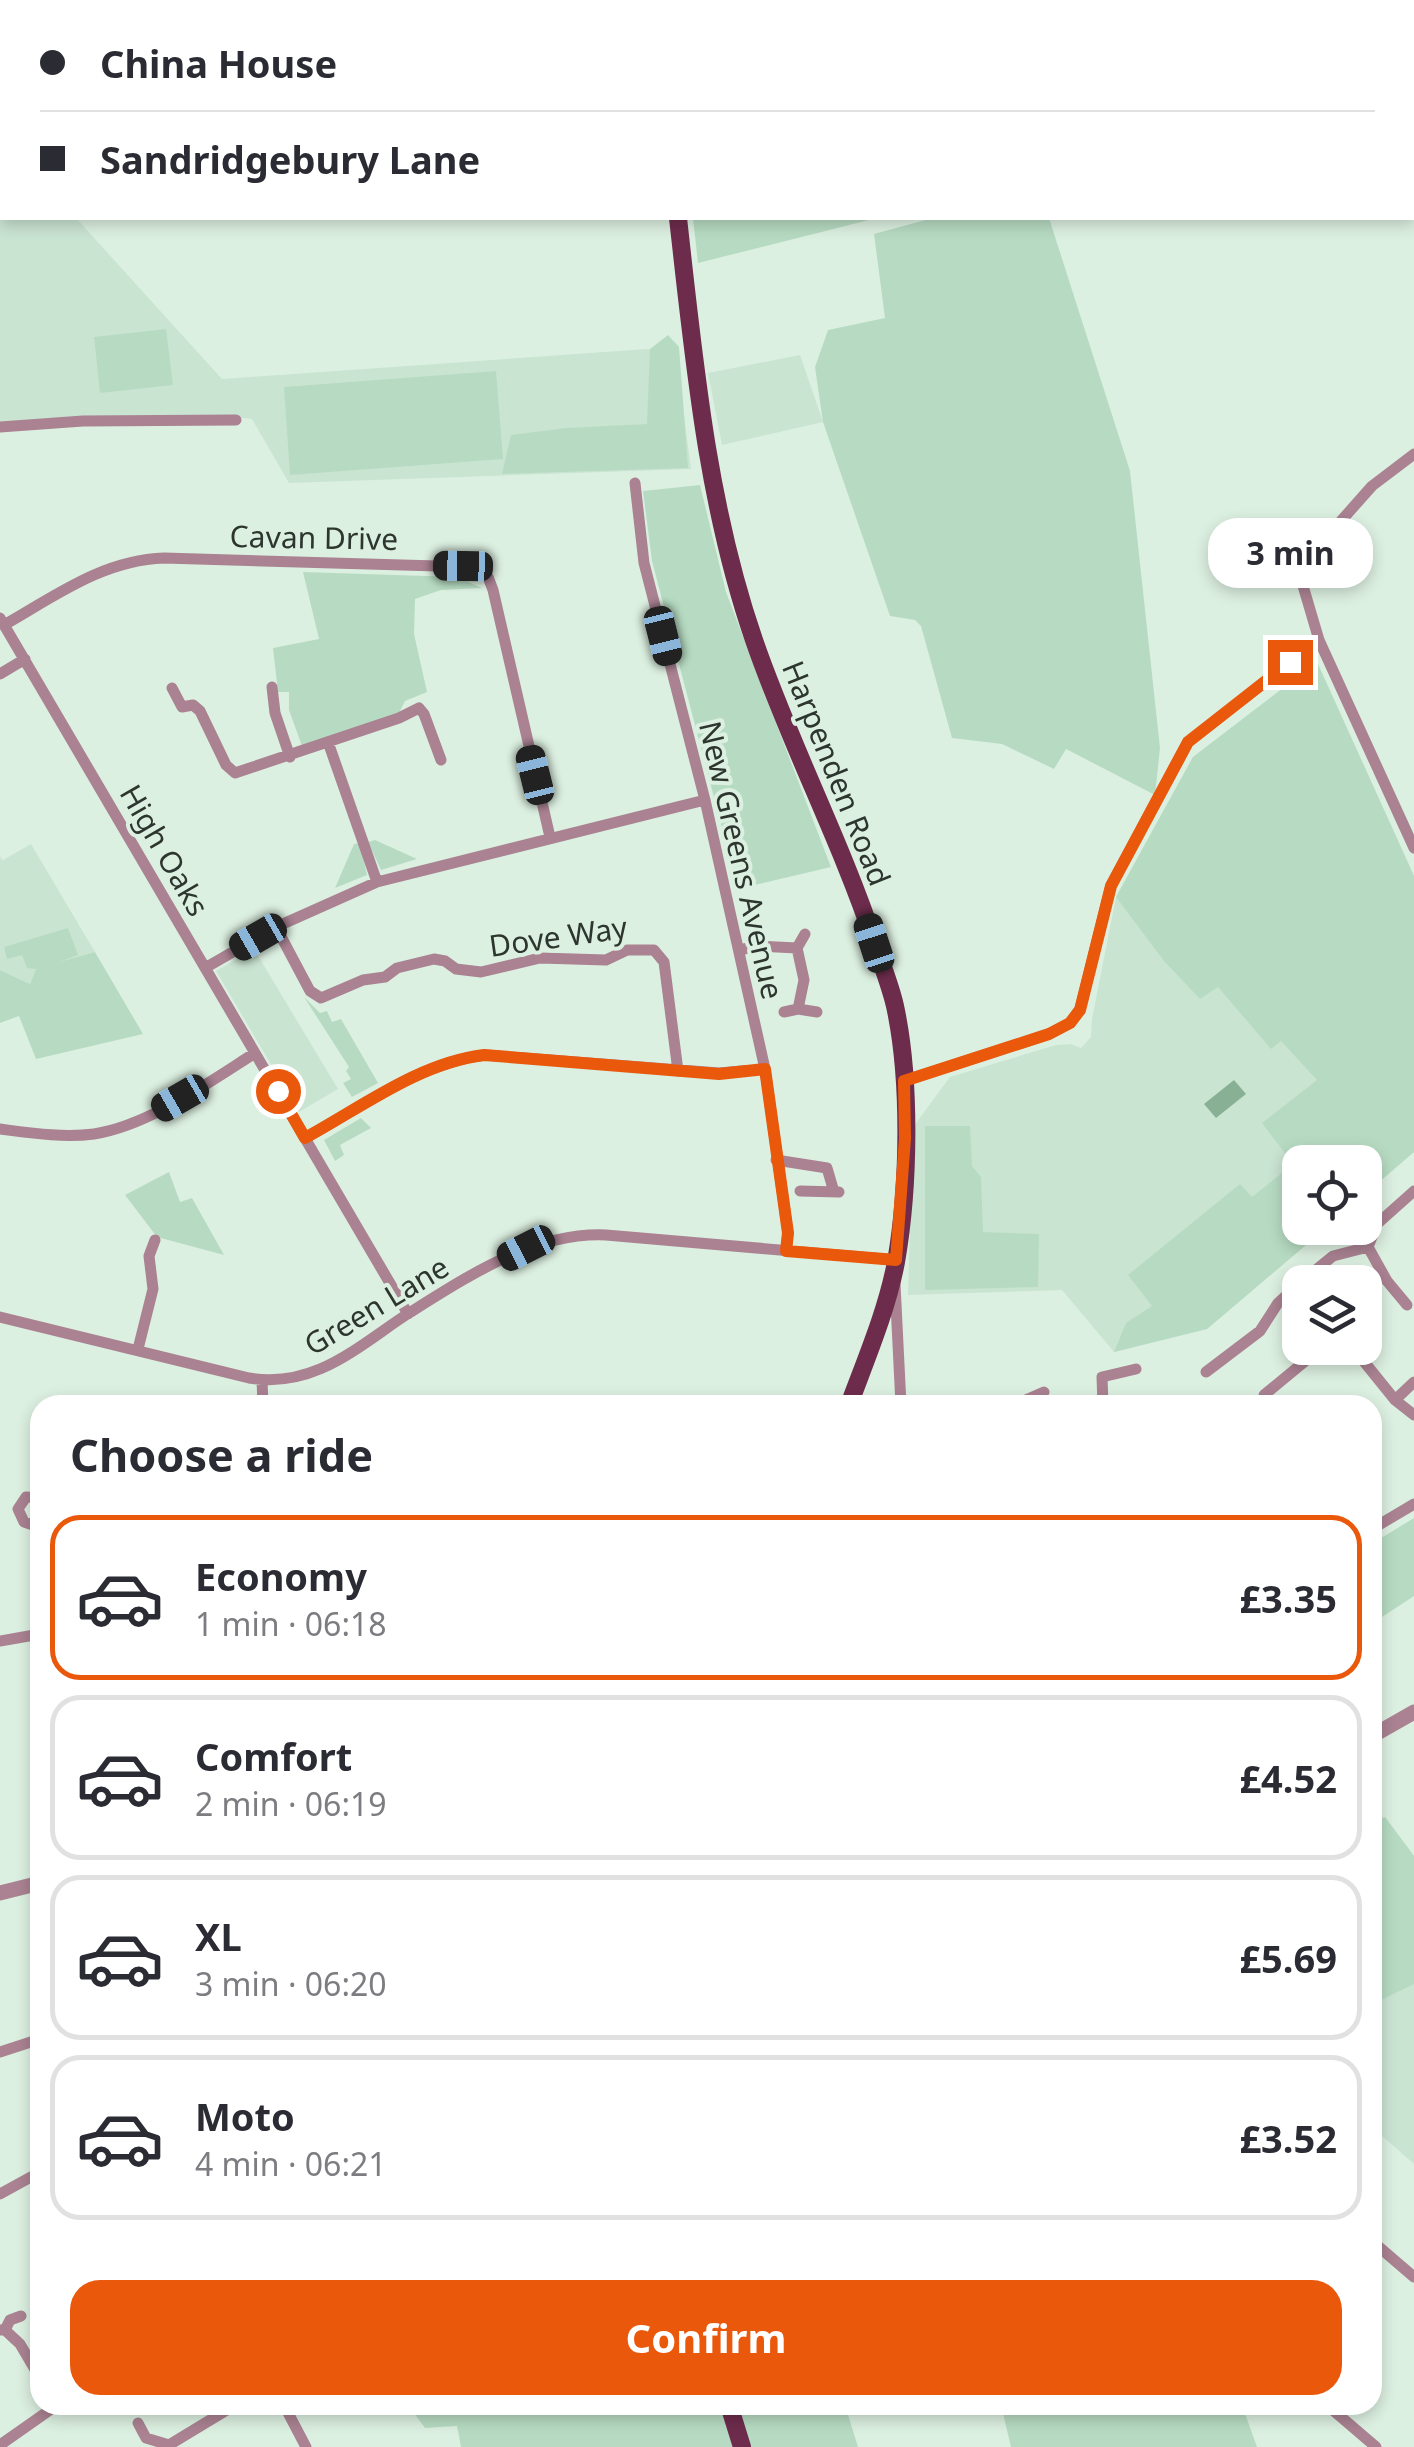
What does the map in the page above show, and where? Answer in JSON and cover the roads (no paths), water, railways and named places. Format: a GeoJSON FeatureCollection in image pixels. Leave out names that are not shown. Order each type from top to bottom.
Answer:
{"type":"FeatureCollection","features":[{"type":"Feature","properties":{"kind":"main road","name":"Harpenden Road"},"geometry":{"type":"LineString","coordinates":[[678,220],[691,353],[711,470],[737,584],[766,671],[871,931],[894,1002],[904,1081],[905,1138],[896,1260],[852,1395]]}},
{"type":"Feature","properties":{"kind":"main road"},"geometry":{"type":"LineString","coordinates":[[733,2415],[742,2447]]}},
{"type":"Feature","properties":{"kind":"street"},"geometry":{"type":"LineString","coordinates":[[0,427],[83,421],[236,420]]}},
{"type":"Feature","properties":{"kind":"street"},"geometry":{"type":"LineString","coordinates":[[1414,454],[1372,486],[1302,566],[1319,640],[1414,848]]}},
{"type":"Feature","properties":{"kind":"street","name":"New Greens Avenue"},"geometry":{"type":"LineString","coordinates":[[635,483],[644,563],[705,800],[765,1069],[788,1233],[786,1251]]}},
{"type":"Feature","properties":{"kind":"street","name":"Cavan Drive"},"geometry":{"type":"LineString","coordinates":[[2,622],[85,578],[133,560],[463,566],[480,570],[494,590],[550,838]]}},
{"type":"Feature","properties":{"kind":"street","name":"High Oaks"},"geometry":{"type":"LineString","coordinates":[[2,622],[408,1314]]}},
{"type":"Feature","properties":{"kind":"street"},"geometry":{"type":"LineString","coordinates":[[904,1081],[1049,1034],[1070,1023],[1080,1010],[1111,886],[1188,742],[1319,640]]}},
{"type":"Feature","properties":{"kind":"street"},"geometry":{"type":"LineString","coordinates":[[0,674],[25,659]]}},
{"type":"Feature","properties":{"kind":"street"},"geometry":{"type":"LineString","coordinates":[[272,687],[275,713],[290,757]]}},
{"type":"Feature","properties":{"kind":"street"},"geometry":{"type":"LineString","coordinates":[[172,688],[182,707],[193,705],[200,711],[226,765],[235,773],[290,757],[419,708],[440,760]]}},
{"type":"Feature","properties":{"kind":"street"},"geometry":{"type":"LineString","coordinates":[[328,742],[377,882]]}},
{"type":"Feature","properties":{"kind":"street"},"geometry":{"type":"LineString","coordinates":[[205,968],[276,927],[377,882],[705,800]]}},
{"type":"Feature","properties":{"kind":"street","name":"Dove Way"},"geometry":{"type":"LineString","coordinates":[[276,927],[310,991],[322,998],[363,980],[384,977],[397,968],[434,960],[445,961],[456,969],[480,972],[540,958],[606,960],[627,950],[654,950],[664,962],[678,1071]]}},
{"type":"Feature","properties":{"kind":"street"},"geometry":{"type":"LineString","coordinates":[[798,1009],[804,980],[797,948],[805,934]]}},
{"type":"Feature","properties":{"kind":"street"},"geometry":{"type":"LineString","coordinates":[[740,950],[758,946],[797,948]]}},
{"type":"Feature","properties":{"kind":"street"},"geometry":{"type":"LineString","coordinates":[[784,1012],[818,1012]]}},
{"type":"Feature","properties":{"kind":"street"},"geometry":{"type":"LineString","coordinates":[[0,1129],[55,1136],[110,1130],[150,1115],[255,1053]]}},
{"type":"Feature","properties":{"kind":"street"},"geometry":{"type":"LineString","coordinates":[[305,1138],[430,1068],[457,1058],[484,1055],[719,1074],[765,1069]]}},
{"type":"Feature","properties":{"kind":"street"},"geometry":{"type":"LineString","coordinates":[[776,1160],[828,1168],[838,1196]]}},
{"type":"Feature","properties":{"kind":"street"},"geometry":{"type":"LineString","coordinates":[[838,1196],[840,1174]]}},
{"type":"Feature","properties":{"kind":"street"},"geometry":{"type":"LineString","coordinates":[[800,1191],[838,1196]]}},
{"type":"Feature","properties":{"kind":"street"},"geometry":{"type":"LineString","coordinates":[[1368,1247],[1378,1224],[1414,1191]]}},
{"type":"Feature","properties":{"kind":"street","name":"Green Lane"},"geometry":{"type":"LineString","coordinates":[[0,1316],[262,1380],[288,1379],[313,1374],[342,1359],[408,1314],[526,1248],[571,1236],[606,1235],[896,1260]]}},
{"type":"Feature","properties":{"kind":"street"},"geometry":{"type":"LineString","coordinates":[[138,1348],[154,1288],[144,1270],[154,1240]]}},
{"type":"Feature","properties":{"kind":"street"},"geometry":{"type":"LineString","coordinates":[[1322,1265],[1333,1256],[1368,1247]]}},
{"type":"Feature","properties":{"kind":"street"},"geometry":{"type":"LineString","coordinates":[[1368,1247],[1407,1305]]}},
{"type":"Feature","properties":{"kind":"street"},"geometry":{"type":"LineString","coordinates":[[896,1284],[901,1395]]}},
{"type":"Feature","properties":{"kind":"street"},"geometry":{"type":"LineString","coordinates":[[1206,1372],[1260,1331],[1282,1299]]}},
{"type":"Feature","properties":{"kind":"street"},"geometry":{"type":"LineString","coordinates":[[1264,1395],[1300,1365]]}},
{"type":"Feature","properties":{"kind":"street"},"geometry":{"type":"LineString","coordinates":[[1366,1365],[1395,1400],[1414,1414]]}},
{"type":"Feature","properties":{"kind":"street"},"geometry":{"type":"LineString","coordinates":[[1087,1379],[1136,1369]]}},
{"type":"Feature","properties":{"kind":"street"},"geometry":{"type":"LineString","coordinates":[[1102,1377],[1103,1395]]}},
{"type":"Feature","properties":{"kind":"street"},"geometry":{"type":"LineString","coordinates":[[262,1380],[263,1395]]}},
{"type":"Feature","properties":{"kind":"street"},"geometry":{"type":"LineString","coordinates":[[1395,1400],[1414,1382]]}},
{"type":"Feature","properties":{"kind":"street"},"geometry":{"type":"LineString","coordinates":[[1037,1395],[1044,1392]]}},
{"type":"Feature","properties":{"kind":"street"},"geometry":{"type":"LineString","coordinates":[[30,1497],[18,1509],[24,1522],[30,1524]]}},
{"type":"Feature","properties":{"kind":"street"},"geometry":{"type":"LineString","coordinates":[[1382,1523],[1414,1504]]}},
{"type":"Feature","properties":{"kind":"street"},"geometry":{"type":"LineString","coordinates":[[0,1641],[30,1636]]}},
{"type":"Feature","properties":{"kind":"street"},"geometry":{"type":"LineString","coordinates":[[1382,1732],[1411,1720]]}},
{"type":"Feature","properties":{"kind":"street"},"geometry":{"type":"LineString","coordinates":[[0,1894],[30,1886]]}},
{"type":"Feature","properties":{"kind":"street"},"geometry":{"type":"LineString","coordinates":[[0,2052],[30,2042]]}},
{"type":"Feature","properties":{"kind":"street"},"geometry":{"type":"LineString","coordinates":[[0,2194],[30,2178]]}},
{"type":"Feature","properties":{"kind":"street"},"geometry":{"type":"LineString","coordinates":[[1382,2250],[1414,2277]]}},
{"type":"Feature","properties":{"kind":"street"},"geometry":{"type":"LineString","coordinates":[[21,2316],[10,2320],[3,2330],[20,2344],[30,2361]]}},
{"type":"Feature","properties":{"kind":"street"},"geometry":{"type":"LineString","coordinates":[[0,2446],[43,2415]]}},
{"type":"Feature","properties":{"kind":"street"},"geometry":{"type":"LineString","coordinates":[[138,2423],[146,2438],[168,2445],[218,2415]]}},
{"type":"Feature","properties":{"kind":"street"},"geometry":{"type":"LineString","coordinates":[[289,2415],[306,2447]]}},
{"type":"Feature","properties":{"kind":"street"},"geometry":{"type":"LineString","coordinates":[[1334,2415],[1341,2424],[1376,2447]]}}]}
